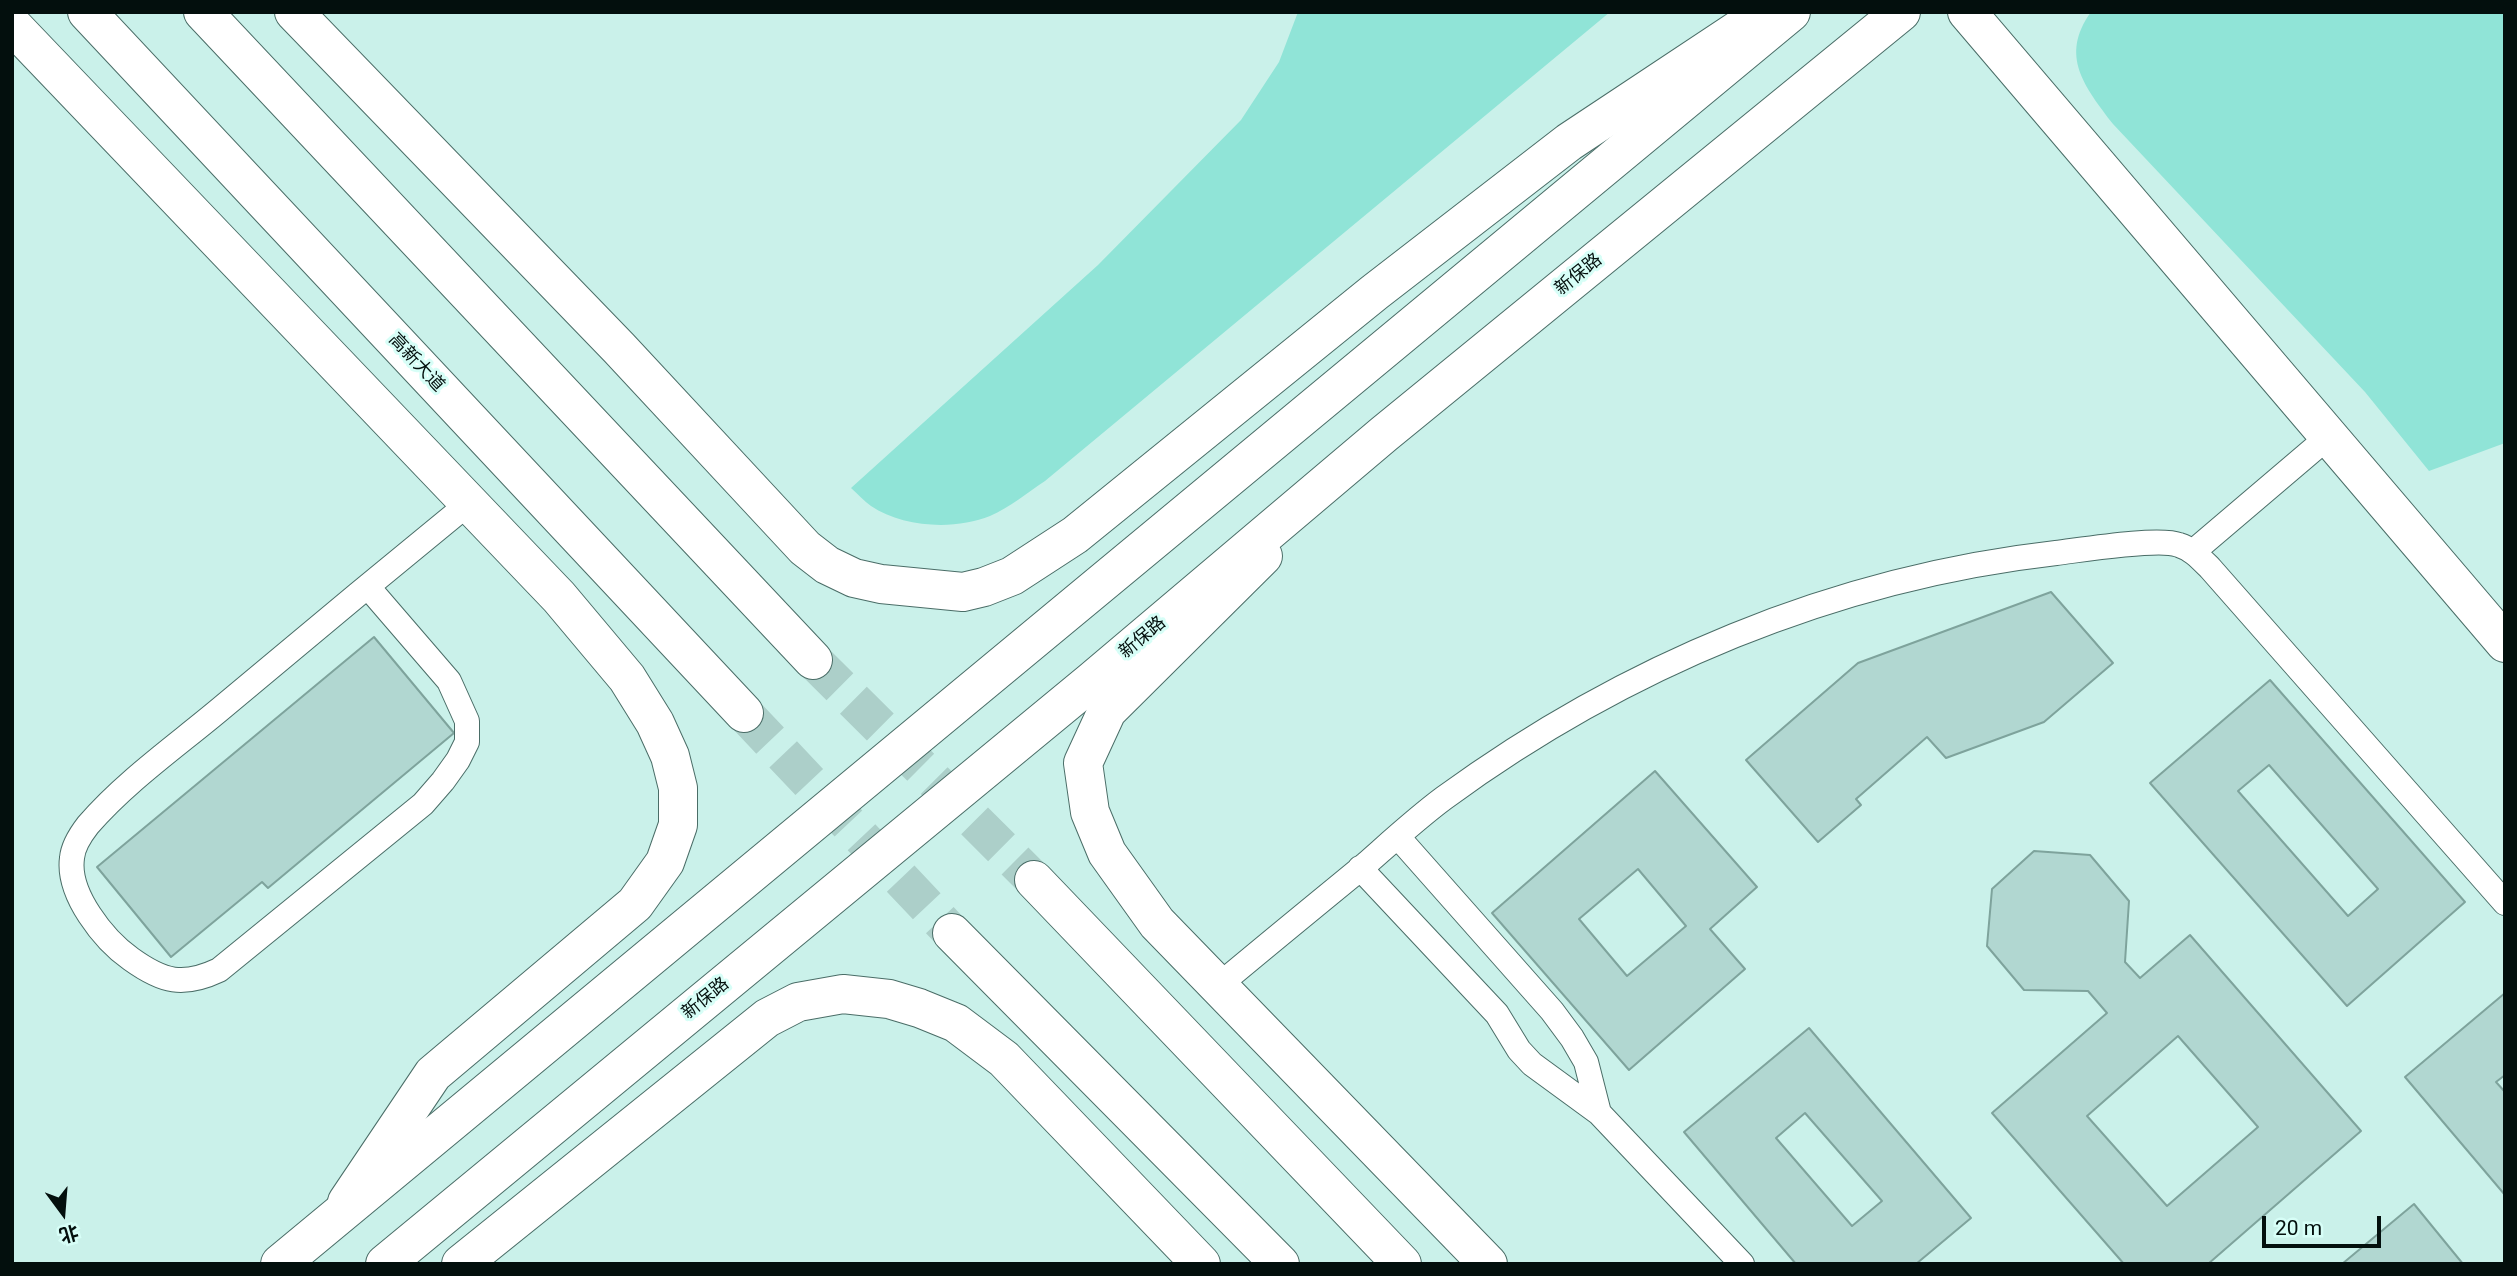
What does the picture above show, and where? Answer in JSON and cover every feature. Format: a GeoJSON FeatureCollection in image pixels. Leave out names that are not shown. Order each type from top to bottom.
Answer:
{"type":"FeatureCollection","features":[{"type":"Feature","properties":{"kind":"main road","name":"高新大道"},"geometry":{"type":"LineString","coordinates":[[87,12],[744,713]]}},
{"type":"Feature","properties":{"kind":"main road"},"geometry":{"type":"LineString","coordinates":[[203,12],[813,660]]}},
{"type":"Feature","properties":{"kind":"main road"},"geometry":{"type":"LineString","coordinates":[[294,12],[619,348],[805,548],[827,565],[854,578],[881,584],[963,592],[1012,576],[1075,535],[1375,292],[1569,142],[1765,12]]}},
{"type":"Feature","properties":{"kind":"main road"},"geometry":{"type":"LineString","coordinates":[[280,1264],[1791,12]]}},
{"type":"Feature","properties":{"kind":"main road","name":"新保路"},"geometry":{"type":"LineString","coordinates":[[385,1264],[1092,681],[1384,434],[1901,12]]}},
{"type":"Feature","properties":{"kind":"main road"},"geometry":{"type":"LineString","coordinates":[[1967,12],[2505,643]]}},
{"type":"Feature","properties":{"kind":"main road"},"geometry":{"type":"LineString","coordinates":[[12,24],[559,597],[627,678],[655,723],[670,756],[678,788],[678,825],[665,862],[635,904],[433,1074],[337,1217]]}},
{"type":"Feature","properties":{"kind":"main road"},"geometry":{"type":"LineString","coordinates":[[1384,434],[1107,711],[1083,763],[1090,812],[1107,853],[1157,923],[1488,1264]]}},
{"type":"Feature","properties":{"kind":"main road"},"geometry":{"type":"LineString","coordinates":[[1034,880],[1402,1264]]}},
{"type":"Feature","properties":{"kind":"main road"},"geometry":{"type":"LineString","coordinates":[[952,933],[1280,1264]]}},
{"type":"Feature","properties":{"kind":"main road"},"geometry":{"type":"LineString","coordinates":[[461,1264],[767,1018],[798,1002],[843,994],[889,999],[919,1008],[956,1023],[1004,1059],[1201,1264]]}},
{"type":"Feature","properties":{"kind":"lane"},"geometry":{"type":"LineString","coordinates":[[2194,551],[2328,437]]}},
{"type":"Feature","properties":{"kind":"lane"},"geometry":{"type":"LineString","coordinates":[[368,587],[449,681],[461,704],[467,722],[467,742],[458,760],[423,804],[219,970],[204,977],[172,981],[149,972],[122,952],[99,929],[84,905],[73,879],[72,858],[76,842],[87,826],[136,780],[368,587],[469,503]]}},
{"type":"Feature","properties":{"kind":"lane"},"geometry":{"type":"LineString","coordinates":[[1218,986],[1441,800],[1559,723],[1688,655],[1811,607],[1886,584],[1953,568],[2022,557],[2152,543],[2176,543],[2194,551],[2505,903]]}},
{"type":"Feature","properties":{"kind":"lane"},"geometry":{"type":"LineString","coordinates":[[1398,836],[1552,1011],[1572,1038],[1586,1062],[1599,1113]]}},
{"type":"Feature","properties":{"kind":"lane"},"geometry":{"type":"LineString","coordinates":[[1360,868],[1497,1014],[1519,1050],[1532,1064],[1599,1113],[1742,1264]]}},
{"type":"Feature","properties":{"kind":"green space"},"geometry":{"type":"Polygon","coordinates":[[[1298,12],[1610,12],[1045,481],[1011,504],[990,516],[946,525],[898,519],[866,502],[851,488],[1098,265],[1241,120],[1279,62],[1298,12]]]}},
{"type":"Feature","properties":{"kind":"green space"},"geometry":{"type":"Polygon","coordinates":[[[2091,12],[2505,12],[2505,443],[2429,471],[2365,392],[2113,124],[2093,97],[2085,84],[2077,57],[2077,43],[2091,12]]]}},
{"type":"Feature","properties":{"kind":"building"},"geometry":{"type":"Polygon","coordinates":[[[2051,592],[2113,663],[2044,722],[1946,758],[1927,737],[1856,799],[1861,805],[1818,842],[1746,760],[1858,663],[2051,592]]]}},
{"type":"Feature","properties":{"kind":"building"},"geometry":{"type":"Polygon","coordinates":[[[374,637],[454,733],[268,888],[262,882],[171,957],[97,867],[374,637]]]}},
{"type":"Feature","properties":{"kind":"building"},"geometry":{"type":"Polygon","coordinates":[[[2270,680],[2465,902],[2347,1006],[2150,783],[2270,680]],[[2269,765],[2238,791],[2348,916],[2378,889],[2269,765]]]}},
{"type":"Feature","properties":{"kind":"building"},"geometry":{"type":"Polygon","coordinates":[[[1655,771],[1757,887],[1710,929],[1745,969],[1629,1070],[1492,913],[1655,771]],[[1638,869],[1579,919],[1627,976],[1686,926],[1638,869]]]}},
{"type":"Feature","properties":{"kind":"building"},"geometry":{"type":"Polygon","coordinates":[[[2034,851],[2090,855],[2129,901],[2125,962],[2140,978],[2190,935],[2361,1131],[2208,1264],[2124,1264],[1992,1113],[2107,1013],[2088,991],[2024,990],[1987,946],[1992,889],[2034,851]],[[2178,1036],[2087,1116],[2167,1206],[2258,1127],[2178,1036]]]}},
{"type":"Feature","properties":{"kind":"building"},"geometry":{"type":"Polygon","coordinates":[[[2505,993],[2505,1075],[2496,1082],[2505,1092],[2505,1195],[2405,1077],[2505,993]]]}},
{"type":"Feature","properties":{"kind":"building"},"geometry":{"type":"Polygon","coordinates":[[[1809,1028],[1971,1218],[1916,1264],[1796,1264],[1684,1132],[1809,1028]],[[1805,1113],[1776,1138],[1852,1226],[1882,1201],[1805,1113]]]}},
{"type":"Feature","properties":{"kind":"building"},"geometry":{"type":"Polygon","coordinates":[[[2414,1204],[2463,1264],[2342,1264],[2414,1204]]]}},
{"type":"Feature","properties":{"kind":"tunnel"},"geometry":{"type":"LineString","coordinates":[[813,660],[1034,880]]}},
{"type":"Feature","properties":{"kind":"tunnel"},"geometry":{"type":"LineString","coordinates":[[744,713],[952,933]]}}]}
